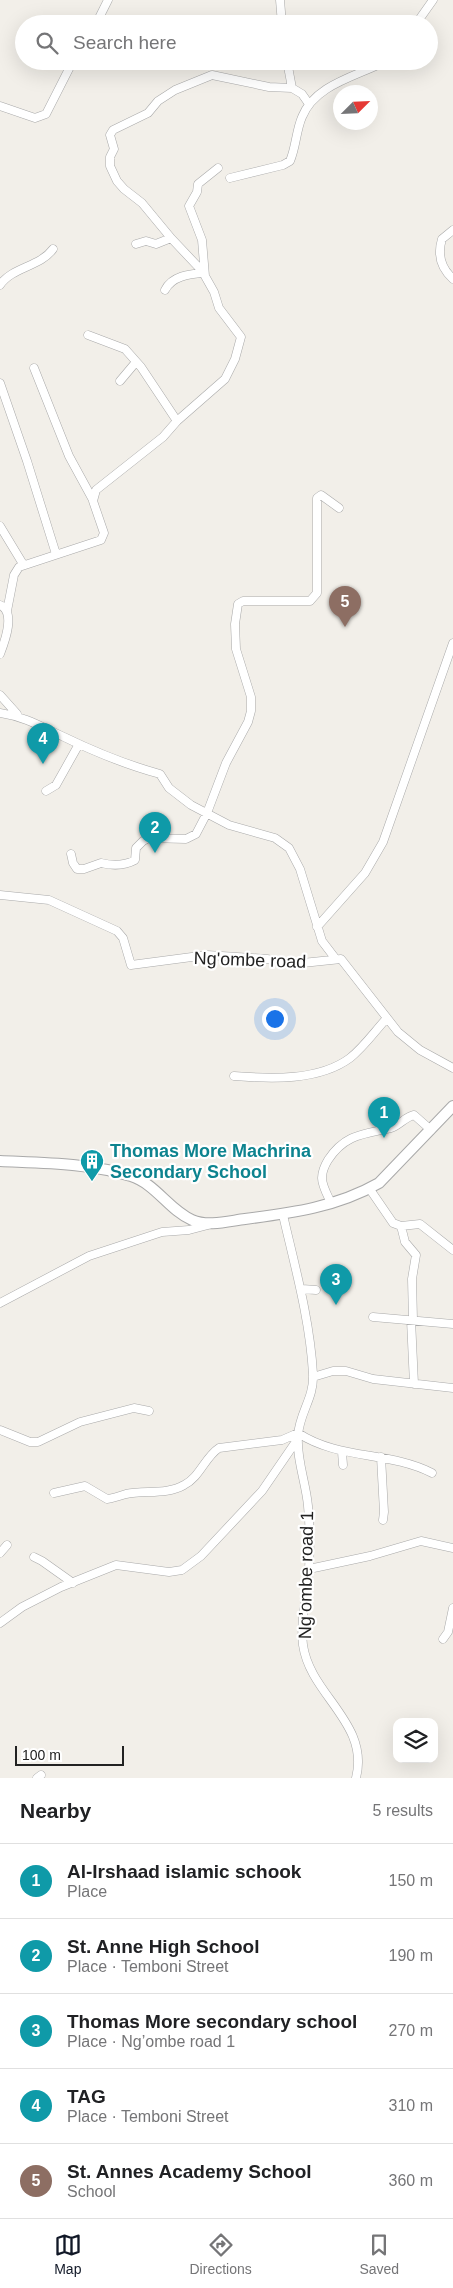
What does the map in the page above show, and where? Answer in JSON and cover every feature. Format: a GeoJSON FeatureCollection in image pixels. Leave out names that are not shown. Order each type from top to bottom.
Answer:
{"type":"FeatureCollection","features":[{"type":"Feature","properties":{"kind":"street"},"geometry":{"type":"LineString","coordinates":[[100,15],[108,0]]}},
{"type":"Feature","properties":{"kind":"street"},"geometry":{"type":"LineString","coordinates":[[280,0],[281,15]]}},
{"type":"Feature","properties":{"kind":"street"},"geometry":{"type":"LineString","coordinates":[[422,15],[433,0]]}},
{"type":"Feature","properties":{"kind":"street"},"geometry":{"type":"LineString","coordinates":[[0,106],[35,118],[46,114],[69,70]]}},
{"type":"Feature","properties":{"kind":"street"},"geometry":{"type":"LineString","coordinates":[[289,70],[292,88]]}},
{"type":"Feature","properties":{"kind":"street"},"geometry":{"type":"LineString","coordinates":[[230,178],[283,165],[290,161],[302,117],[308,104],[329,87],[366,70]]}},
{"type":"Feature","properties":{"kind":"street"},"geometry":{"type":"LineString","coordinates":[[93,500],[96,490],[163,437],[177,421],[225,379],[235,359],[241,338],[238,331],[219,308],[214,292],[204,273],[142,203],[124,190],[113,173],[110,161],[114,149],[110,137],[113,130],[148,113],[158,101],[175,90],[208,76],[218,76],[244,83],[292,88],[302,94],[308,104]]}},
{"type":"Feature","properties":{"kind":"street"},"geometry":{"type":"LineString","coordinates":[[204,273],[202,240],[189,206],[197,192],[198,184],[218,168]]}},
{"type":"Feature","properties":{"kind":"street"},"geometry":{"type":"LineString","coordinates":[[453,230],[442,239],[440,257],[445,272],[453,279]]}},
{"type":"Feature","properties":{"kind":"street"},"geometry":{"type":"LineString","coordinates":[[136,244],[146,241],[156,244],[171,238]]}},
{"type":"Feature","properties":{"kind":"street"},"geometry":{"type":"LineString","coordinates":[[0,285],[12,274],[46,258],[53,249]]}},
{"type":"Feature","properties":{"kind":"street"},"geometry":{"type":"LineString","coordinates":[[165,290],[171,281],[189,275],[204,273]]}},
{"type":"Feature","properties":{"kind":"street"},"geometry":{"type":"LineString","coordinates":[[88,335],[124,349],[136,362],[177,421]]}},
{"type":"Feature","properties":{"kind":"street"},"geometry":{"type":"LineString","coordinates":[[120,381],[136,362]]}},
{"type":"Feature","properties":{"kind":"street"},"geometry":{"type":"LineString","coordinates":[[0,654],[8,630],[7,611],[14,575],[23,564],[98,542],[103,537],[101,521],[93,500],[69,456],[34,368]]}},
{"type":"Feature","properties":{"kind":"street"},"geometry":{"type":"LineString","coordinates":[[0,383],[56,554]]}},
{"type":"Feature","properties":{"kind":"street"},"geometry":{"type":"LineString","coordinates":[[71,854],[73,863],[80,869],[101,863],[108,866],[135,860],[136,848],[142,841],[149,838],[191,838],[206,813],[226,763],[248,722],[251,711],[251,697],[236,649],[235,624],[238,604],[244,600],[310,601],[315,598],[317,593],[318,547],[317,498],[321,495],[339,508]]}},
{"type":"Feature","properties":{"kind":"street"},"geometry":{"type":"LineString","coordinates":[[0,526],[23,564]]}},
{"type":"Feature","properties":{"kind":"street"},"geometry":{"type":"LineString","coordinates":[[0,605],[7,611]]}},
{"type":"Feature","properties":{"kind":"street"},"geometry":{"type":"LineString","coordinates":[[317,927],[364,873],[383,842],[453,642]]}},
{"type":"Feature","properties":{"kind":"street"},"geometry":{"type":"LineString","coordinates":[[0,695],[17,714],[79,744],[136,768],[160,774],[174,792],[191,805],[229,825],[276,838],[289,848],[300,869],[322,941],[335,958],[346,963],[387,1018],[420,1050],[453,1068]]}},
{"type":"Feature","properties":{"kind":"street"},"geometry":{"type":"LineString","coordinates":[[0,713],[17,714]]}},
{"type":"Feature","properties":{"kind":"street"},"geometry":{"type":"LineString","coordinates":[[46,790],[56,785],[79,744]]}},
{"type":"Feature","properties":{"kind":"street","name":"Ng'ombe road"},"geometry":{"type":"LineString","coordinates":[[0,895],[48,900],[117,931],[122,938],[131,965],[207,955],[267,959],[293,964],[309,964],[335,958]]}},
{"type":"Feature","properties":{"kind":"street"},"geometry":{"type":"LineString","coordinates":[[234,1076],[304,1076],[331,1068],[358,1051],[387,1018]]}},
{"type":"Feature","properties":{"kind":"street"},"geometry":{"type":"LineString","coordinates":[[0,1303],[89,1256],[162,1232],[189,1230],[215,1223],[283,1215],[331,1203],[369,1188],[379,1183],[453,1108]]}},
{"type":"Feature","properties":{"kind":"street"},"geometry":{"type":"LineString","coordinates":[[331,1203],[322,1178],[329,1158],[344,1142],[373,1130],[394,1127],[407,1117],[414,1115],[431,1130]]}},
{"type":"Feature","properties":{"kind":"street"},"geometry":{"type":"LineString","coordinates":[[0,1161],[101,1168],[134,1177],[157,1191],[194,1221],[215,1223]]}},
{"type":"Feature","properties":{"kind":"street"},"geometry":{"type":"LineString","coordinates":[[369,1188],[394,1223],[401,1226],[420,1224],[453,1250]]}},
{"type":"Feature","properties":{"kind":"street","name":"Ng’ombe road 1"},"geometry":{"type":"LineString","coordinates":[[283,1215],[302,1289],[313,1377],[312,1395],[301,1417],[298,1436],[308,1506],[309,1569],[303,1645],[307,1659],[348,1724],[356,1742],[358,1759],[356,1778]]}},
{"type":"Feature","properties":{"kind":"street"},"geometry":{"type":"LineString","coordinates":[[401,1226],[405,1242],[416,1254],[412,1279],[414,1384]]}},
{"type":"Feature","properties":{"kind":"street"},"geometry":{"type":"LineString","coordinates":[[302,1289],[316,1290]]}},
{"type":"Feature","properties":{"kind":"street"},"geometry":{"type":"LineString","coordinates":[[373,1317],[453,1324]]}},
{"type":"Feature","properties":{"kind":"street"},"geometry":{"type":"LineString","coordinates":[[313,1377],[332,1371],[346,1371],[373,1379],[453,1388]]}},
{"type":"Feature","properties":{"kind":"street"},"geometry":{"type":"LineString","coordinates":[[0,1430],[30,1442],[38,1442],[80,1422],[134,1408],[149,1411]]}},
{"type":"Feature","properties":{"kind":"street"},"geometry":{"type":"LineString","coordinates":[[0,1623],[41,1597],[116,1565],[169,1572],[182,1570],[201,1556],[262,1491],[298,1436]]}},
{"type":"Feature","properties":{"kind":"street"},"geometry":{"type":"LineString","coordinates":[[54,1493],[85,1486],[107,1499],[125,1494],[157,1492],[176,1488],[184,1485],[195,1476],[211,1453],[219,1448],[282,1440],[298,1436],[342,1452],[409,1462],[432,1472]]}},
{"type":"Feature","properties":{"kind":"street"},"geometry":{"type":"LineString","coordinates":[[342,1452],[343,1465]]}},
{"type":"Feature","properties":{"kind":"street"},"geometry":{"type":"LineString","coordinates":[[381,1457],[384,1512],[382,1520]]}},
{"type":"Feature","properties":{"kind":"street"},"geometry":{"type":"LineString","coordinates":[[309,1569],[355,1560],[421,1541],[453,1548]]}},
{"type":"Feature","properties":{"kind":"street"},"geometry":{"type":"LineString","coordinates":[[0,1553],[7,1545]]}},
{"type":"Feature","properties":{"kind":"street"},"geometry":{"type":"LineString","coordinates":[[34,1558],[42,1561],[73,1583]]}},
{"type":"Feature","properties":{"kind":"street"},"geometry":{"type":"LineString","coordinates":[[443,1639],[448,1632],[453,1608]]}},
{"type":"Feature","properties":{"kind":"place","name":"St. Annes Academy School"},"geometry":{"type":"Point","coordinates":[345,627]}},
{"type":"Feature","properties":{"kind":"place","name":"TAG"},"geometry":{"type":"Point","coordinates":[43,764]}},
{"type":"Feature","properties":{"kind":"place","name":"St. Anne High School"},"geometry":{"type":"Point","coordinates":[155,853]}},
{"type":"Feature","properties":{"kind":"place","name":"Al-Irshaad islamic schook"},"geometry":{"type":"Point","coordinates":[384,1138]}},
{"type":"Feature","properties":{"kind":"place","name":"Thomas More Machrina Secondary School"},"geometry":{"type":"Point","coordinates":[92,1182]}},
{"type":"Feature","properties":{"kind":"place","name":"Thomas More secondary school"},"geometry":{"type":"Point","coordinates":[336,1305]}}]}
